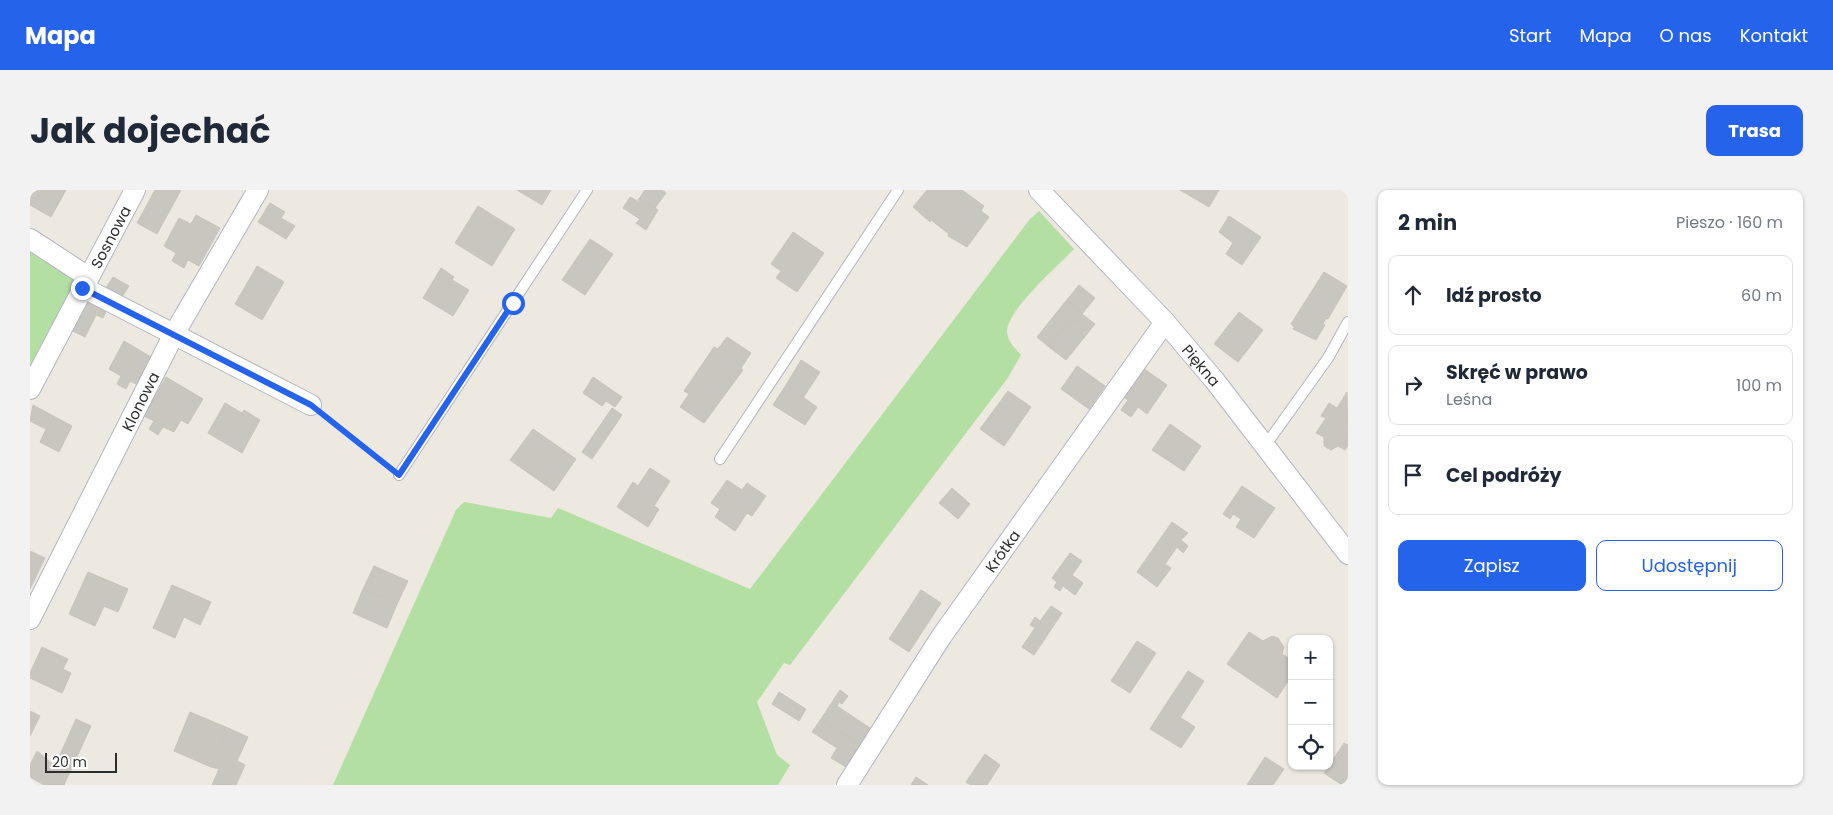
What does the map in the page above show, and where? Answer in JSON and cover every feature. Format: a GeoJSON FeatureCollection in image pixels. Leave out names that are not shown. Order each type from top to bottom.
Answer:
{"type":"FeatureCollection","features":[{"type":"Feature","properties":{"kind":"street","name":"Sosnowa"},"geometry":{"type":"LineString","coordinates":[[30,389],[135,190]]}},
{"type":"Feature","properties":{"kind":"street","name":"Klonowa"},"geometry":{"type":"LineString","coordinates":[[30,619],[174,334],[258,190]]}},
{"type":"Feature","properties":{"kind":"street","name":"Piękna"},"geometry":{"type":"LineString","coordinates":[[1040,190],[1165,322],[1265,446],[1348,554]]}},
{"type":"Feature","properties":{"kind":"street"},"geometry":{"type":"LineString","coordinates":[[30,239],[85,282],[174,334],[311,405]]}},
{"type":"Feature","properties":{"kind":"street","name":"Krótka"},"geometry":{"type":"LineString","coordinates":[[847,785],[941,637],[1165,322]]}},
{"type":"Feature","properties":{"kind":"lane"},"geometry":{"type":"LineString","coordinates":[[399,475],[587,190]]}},
{"type":"Feature","properties":{"kind":"lane"},"geometry":{"type":"LineString","coordinates":[[720,459],[898,190]]}},
{"type":"Feature","properties":{"kind":"lane"},"geometry":{"type":"LineString","coordinates":[[1265,446],[1328,358],[1348,322]]}},
{"type":"Feature","properties":{"kind":"path"},"geometry":{"type":"LineString","coordinates":[[311,405],[399,475]]}},
{"type":"Feature","properties":{"kind":"green space"},"geometry":{"type":"Polygon","coordinates":[[[1039,211],[1074,249],[1024,300],[1010,322],[1007,331],[1008,338],[1021,355],[1007,379],[790,665],[784,663],[757,702],[777,755],[790,765],[778,785],[333,785],[456,510],[464,502],[551,518],[558,508],[750,589],[1030,219],[1039,211]]]}},
{"type":"Feature","properties":{"kind":"green space"},"geometry":{"type":"Polygon","coordinates":[[[30,247],[78,277],[30,373],[30,247]]]}},
{"type":"Feature","properties":{"kind":"building"},"geometry":{"type":"Polygon","coordinates":[[[30,190],[66,190],[51,217],[30,205],[30,190]]]}},
{"type":"Feature","properties":{"kind":"building"},"geometry":{"type":"Polygon","coordinates":[[[155,190],[181,190],[157,234],[137,223],[155,190]]]}},
{"type":"Feature","properties":{"kind":"building"},"geometry":{"type":"Polygon","coordinates":[[[517,190],[551,190],[542,205],[517,190]]]}},
{"type":"Feature","properties":{"kind":"building"},"geometry":{"type":"Polygon","coordinates":[[[645,190],[662,190],[666,193],[655,208],[649,204],[648,207],[638,200],[645,190]]]}},
{"type":"Feature","properties":{"kind":"building"},"geometry":{"type":"Polygon","coordinates":[[[927,190],[962,190],[984,206],[981,211],[989,217],[967,247],[948,236],[949,234],[931,220],[930,222],[913,207],[927,190]]]}},
{"type":"Feature","properties":{"kind":"building"},"geometry":{"type":"Polygon","coordinates":[[[1180,190],[1219,190],[1209,207],[1180,190]]]}},
{"type":"Feature","properties":{"kind":"building"},"geometry":{"type":"Polygon","coordinates":[[[630,197],[648,207],[649,204],[658,210],[646,230],[636,223],[640,219],[623,208],[630,197]]]}},
{"type":"Feature","properties":{"kind":"building"},"geometry":{"type":"Polygon","coordinates":[[[270,203],[285,212],[281,218],[295,226],[286,239],[258,222],[270,203]]]}},
{"type":"Feature","properties":{"kind":"building"},"geometry":{"type":"Polygon","coordinates":[[[478,206],[515,229],[492,266],[455,243],[478,206]]]}},
{"type":"Feature","properties":{"kind":"building"},"geometry":{"type":"Polygon","coordinates":[[[196,215],[220,228],[199,266],[188,260],[184,268],[172,261],[176,253],[164,246],[179,218],[191,224],[196,215]]]}},
{"type":"Feature","properties":{"kind":"building"},"geometry":{"type":"Polygon","coordinates":[[[1229,216],[1261,237],[1242,265],[1226,254],[1233,243],[1219,232],[1229,216]]]}},
{"type":"Feature","properties":{"kind":"building"},"geometry":{"type":"Polygon","coordinates":[[[793,232],[824,253],[797,292],[776,278],[781,271],[771,264],[793,232]]]}},
{"type":"Feature","properties":{"kind":"building"},"geometry":{"type":"Polygon","coordinates":[[[590,239],[613,254],[585,295],[562,280],[590,239]]]}},
{"type":"Feature","properties":{"kind":"building"},"geometry":{"type":"Polygon","coordinates":[[[257,266],[284,282],[262,320],[235,304],[257,266]]]}},
{"type":"Feature","properties":{"kind":"building"},"geometry":{"type":"Polygon","coordinates":[[[441,268],[454,277],[452,280],[469,290],[453,316],[423,298],[441,268]]]}},
{"type":"Feature","properties":{"kind":"building"},"geometry":{"type":"Polygon","coordinates":[[[1324,272],[1347,286],[1328,319],[1326,318],[1323,324],[1325,325],[1316,340],[1293,329],[1294,327],[1291,324],[1324,272]]]}},
{"type":"Feature","properties":{"kind":"building"},"geometry":{"type":"Polygon","coordinates":[[[113,277],[129,286],[120,300],[104,291],[113,277]]]}},
{"type":"Feature","properties":{"kind":"building"},"geometry":{"type":"Polygon","coordinates":[[[1079,285],[1095,298],[1082,314],[1066,301],[1079,285]]]}},
{"type":"Feature","properties":{"kind":"building"},"geometry":{"type":"Polygon","coordinates":[[[86,299],[107,309],[103,318],[96,315],[85,337],[71,330],[86,299]]]}},
{"type":"Feature","properties":{"kind":"building"},"geometry":{"type":"Polygon","coordinates":[[[1066,301],[1082,314],[1075,323],[1070,319],[1049,347],[1037,337],[1066,301]]]}},
{"type":"Feature","properties":{"kind":"building"},"geometry":{"type":"Polygon","coordinates":[[[1239,312],[1263,330],[1238,362],[1214,344],[1239,312]]]}},
{"type":"Feature","properties":{"kind":"building"},"geometry":{"type":"Polygon","coordinates":[[[1082,314],[1095,324],[1066,360],[1049,347],[1070,319],[1075,323],[1082,314]]]}},
{"type":"Feature","properties":{"kind":"building"},"geometry":{"type":"Polygon","coordinates":[[[727,337],[751,353],[741,368],[743,370],[704,423],[680,407],[689,394],[684,391],[714,347],[718,349],[727,337]]]}},
{"type":"Feature","properties":{"kind":"building"},"geometry":{"type":"Polygon","coordinates":[[[124,341],[151,357],[136,384],[130,381],[126,389],[117,384],[121,376],[109,369],[124,341]]]}},
{"type":"Feature","properties":{"kind":"building"},"geometry":{"type":"Polygon","coordinates":[[[801,360],[820,372],[803,398],[786,385],[801,360]]]}},
{"type":"Feature","properties":{"kind":"building"},"geometry":{"type":"Polygon","coordinates":[[[1077,366],[1105,386],[1089,409],[1061,389],[1077,366]]]}},
{"type":"Feature","properties":{"kind":"building"},"geometry":{"type":"Polygon","coordinates":[[[1143,368],[1167,385],[1147,414],[1138,407],[1131,417],[1121,410],[1128,400],[1122,396],[1143,368]]]}},
{"type":"Feature","properties":{"kind":"building"},"geometry":{"type":"Polygon","coordinates":[[[166,377],[203,399],[188,424],[181,420],[174,432],[163,427],[158,435],[149,429],[154,421],[144,416],[166,377]]]}},
{"type":"Feature","properties":{"kind":"building"},"geometry":{"type":"Polygon","coordinates":[[[593,377],[622,397],[615,407],[606,401],[602,406],[583,393],[593,377]]]}},
{"type":"Feature","properties":{"kind":"building"},"geometry":{"type":"Polygon","coordinates":[[[786,385],[817,407],[805,425],[773,405],[786,385]]]}},
{"type":"Feature","properties":{"kind":"building"},"geometry":{"type":"Polygon","coordinates":[[[1008,391],[1031,407],[1004,446],[980,429],[1008,391]]]}},
{"type":"Feature","properties":{"kind":"building"},"geometry":{"type":"Polygon","coordinates":[[[1347,392],[1348,446],[1345,450],[1338,446],[1331,450],[1324,446],[1324,437],[1316,433],[1326,418],[1321,416],[1329,403],[1337,408],[1347,392]]]}},
{"type":"Feature","properties":{"kind":"building"},"geometry":{"type":"Polygon","coordinates":[[[225,403],[242,413],[244,410],[260,420],[242,453],[208,433],[225,403]]]}},
{"type":"Feature","properties":{"kind":"building"},"geometry":{"type":"Polygon","coordinates":[[[33,405],[72,426],[59,452],[40,442],[46,429],[30,421],[33,405]]]}},
{"type":"Feature","properties":{"kind":"building"},"geometry":{"type":"Polygon","coordinates":[[[612,408],[622,415],[592,459],[582,452],[612,408]]]}},
{"type":"Feature","properties":{"kind":"building"},"geometry":{"type":"Polygon","coordinates":[[[1170,424],[1201,446],[1184,471],[1152,450],[1170,424]]]}},
{"type":"Feature","properties":{"kind":"building"},"geometry":{"type":"Polygon","coordinates":[[[533,429],[576,459],[554,491],[510,460],[533,429]]]}},
{"type":"Feature","properties":{"kind":"building"},"geometry":{"type":"Polygon","coordinates":[[[650,468],[670,481],[654,506],[659,509],[648,527],[617,507],[633,482],[638,486],[650,468]]]}},
{"type":"Feature","properties":{"kind":"building"},"geometry":{"type":"Polygon","coordinates":[[[727,480],[742,490],[747,483],[766,496],[752,516],[747,513],[735,531],[715,517],[720,509],[711,503],[727,480]]]}},
{"type":"Feature","properties":{"kind":"building"},"geometry":{"type":"Polygon","coordinates":[[[1242,486],[1275,508],[1254,538],[1236,527],[1241,519],[1233,514],[1230,519],[1223,514],[1242,486]]]}},
{"type":"Feature","properties":{"kind":"building"},"geometry":{"type":"Polygon","coordinates":[[[952,488],[970,504],[958,519],[939,503],[952,488]]]}},
{"type":"Feature","properties":{"kind":"building"},"geometry":{"type":"Polygon","coordinates":[[[1172,522],[1188,533],[1181,540],[1188,546],[1183,553],[1177,547],[1165,564],[1171,568],[1157,587],[1137,572],[1172,522]]]}},
{"type":"Feature","properties":{"kind":"building"},"geometry":{"type":"Polygon","coordinates":[[[30,551],[45,558],[30,589],[30,551]]]}},
{"type":"Feature","properties":{"kind":"building"},"geometry":{"type":"Polygon","coordinates":[[[1070,553],[1082,561],[1072,575],[1083,583],[1075,595],[1063,586],[1060,591],[1054,587],[1057,582],[1052,578],[1070,553]]]}},
{"type":"Feature","properties":{"kind":"building"},"geometry":{"type":"Polygon","coordinates":[[[374,566],[408,581],[397,604],[363,589],[374,566]]]}},
{"type":"Feature","properties":{"kind":"building"},"geometry":{"type":"Polygon","coordinates":[[[88,572],[128,589],[118,612],[104,606],[95,626],[69,614],[88,572]]]}},
{"type":"Feature","properties":{"kind":"building"},"geometry":{"type":"Polygon","coordinates":[[[172,585],[211,602],[200,625],[184,617],[175,638],[153,628],[172,585]]]}},
{"type":"Feature","properties":{"kind":"building"},"geometry":{"type":"Polygon","coordinates":[[[363,589],[397,604],[387,628],[353,613],[363,589]]]}},
{"type":"Feature","properties":{"kind":"building"},"geometry":{"type":"Polygon","coordinates":[[[921,590],[941,603],[909,652],[889,639],[921,590]]]}},
{"type":"Feature","properties":{"kind":"building"},"geometry":{"type":"Polygon","coordinates":[[[1051,606],[1062,613],[1034,655],[1022,647],[1035,628],[1030,625],[1035,617],[1040,621],[1051,606]]]}},
{"type":"Feature","properties":{"kind":"building"},"geometry":{"type":"Polygon","coordinates":[[[1249,632],[1263,641],[1272,636],[1278,638],[1284,647],[1282,654],[1288,658],[1288,681],[1277,698],[1227,664],[1249,632]]]}},
{"type":"Feature","properties":{"kind":"building"},"geometry":{"type":"Polygon","coordinates":[[[1137,641],[1156,653],[1130,693],[1111,681],[1137,641]]]}},
{"type":"Feature","properties":{"kind":"building"},"geometry":{"type":"Polygon","coordinates":[[[42,647],[68,659],[63,669],[71,673],[62,693],[30,678],[30,673],[42,647]]]}},
{"type":"Feature","properties":{"kind":"building"},"geometry":{"type":"Polygon","coordinates":[[[1188,671],[1204,681],[1180,718],[1164,707],[1188,671]]]}},
{"type":"Feature","properties":{"kind":"building"},"geometry":{"type":"Polygon","coordinates":[[[840,690],[848,696],[842,704],[839,702],[837,706],[870,728],[860,745],[821,719],[840,690]]]}},
{"type":"Feature","properties":{"kind":"building"},"geometry":{"type":"Polygon","coordinates":[[[779,692],[806,709],[799,721],[772,704],[779,692]]]}},
{"type":"Feature","properties":{"kind":"building"},"geometry":{"type":"Polygon","coordinates":[[[1164,707],[1195,727],[1181,748],[1150,729],[1164,707]]]}},
{"type":"Feature","properties":{"kind":"building"},"geometry":{"type":"Polygon","coordinates":[[[30,711],[40,716],[30,736],[30,711]]]}},
{"type":"Feature","properties":{"kind":"building"},"geometry":{"type":"Polygon","coordinates":[[[190,712],[228,728],[211,767],[174,751],[190,712]]]}},
{"type":"Feature","properties":{"kind":"building"},"geometry":{"type":"Polygon","coordinates":[[[76,719],[91,726],[64,785],[44,785],[30,777],[30,765],[37,751],[55,766],[76,719]]]}},
{"type":"Feature","properties":{"kind":"building"},"geometry":{"type":"Polygon","coordinates":[[[821,719],[860,745],[846,767],[831,758],[837,748],[812,732],[821,719]]]}},
{"type":"Feature","properties":{"kind":"building"},"geometry":{"type":"Polygon","coordinates":[[[228,728],[248,737],[237,761],[245,765],[236,785],[212,785],[219,769],[211,767],[228,728]]]}},
{"type":"Feature","properties":{"kind":"building"},"geometry":{"type":"Polygon","coordinates":[[[1344,743],[1348,745],[1348,785],[1342,785],[1324,773],[1326,770],[1333,770],[1333,760],[1344,743]]]}},
{"type":"Feature","properties":{"kind":"building"},"geometry":{"type":"Polygon","coordinates":[[[985,754],[1000,765],[987,785],[970,785],[966,782],[985,754]]]}},
{"type":"Feature","properties":{"kind":"building"},"geometry":{"type":"Polygon","coordinates":[[[1265,757],[1284,769],[1273,785],[1247,785],[1265,757]]]}},
{"type":"Feature","properties":{"kind":"building"},"geometry":{"type":"Polygon","coordinates":[[[916,777],[928,785],[911,785],[916,777]]]}},
{"type":"Feature","properties":{"kind":"route"},"geometry":{"type":"LineString","coordinates":[[82,288],[311,405],[399,475],[513,303]]}}]}
